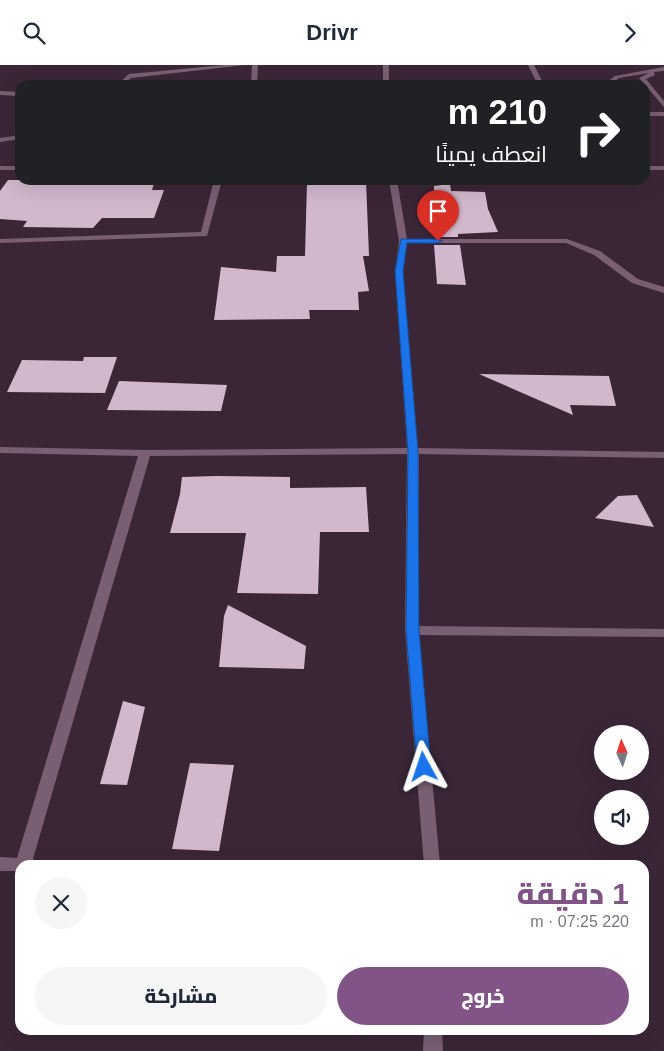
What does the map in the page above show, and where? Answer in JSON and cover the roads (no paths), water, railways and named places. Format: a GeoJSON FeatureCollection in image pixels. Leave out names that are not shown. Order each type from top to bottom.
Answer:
{"type":"FeatureCollection","features":[{"type":"Feature","properties":{"kind":"street"},"geometry":{"type":"LineString","coordinates":[[125,80],[129,76],[242,65]]}},
{"type":"Feature","properties":{"kind":"street"},"geometry":{"type":"LineString","coordinates":[[254,80],[255,65]]}},
{"type":"Feature","properties":{"kind":"street"},"geometry":{"type":"LineString","coordinates":[[386,65],[386,80]]}},
{"type":"Feature","properties":{"kind":"street"},"geometry":{"type":"LineString","coordinates":[[531,65],[538,80]]}},
{"type":"Feature","properties":{"kind":"street"},"geometry":{"type":"LineString","coordinates":[[614,80],[618,77],[664,70]]}},
{"type":"Feature","properties":{"kind":"street"},"geometry":{"type":"LineString","coordinates":[[644,80],[642,78],[664,70]]}},
{"type":"Feature","properties":{"kind":"street"},"geometry":{"type":"LineString","coordinates":[[650,88],[664,105]]}},
{"type":"Feature","properties":{"kind":"street"},"geometry":{"type":"LineString","coordinates":[[0,93],[15,94]]}},
{"type":"Feature","properties":{"kind":"street"},"geometry":{"type":"LineString","coordinates":[[650,114],[664,114]]}},
{"type":"Feature","properties":{"kind":"street"},"geometry":{"type":"LineString","coordinates":[[0,140],[15,138]]}},
{"type":"Feature","properties":{"kind":"street"},"geometry":{"type":"LineString","coordinates":[[0,168],[15,168]]}},
{"type":"Feature","properties":{"kind":"street"},"geometry":{"type":"LineString","coordinates":[[650,168],[664,168]]}},
{"type":"Feature","properties":{"kind":"street"},"geometry":{"type":"LineString","coordinates":[[1,243],[204,234],[217,185]]}},
{"type":"Feature","properties":{"kind":"street"},"geometry":{"type":"LineString","coordinates":[[394,185],[403,241],[399,271],[413,451],[412,630],[432,860]]}},
{"type":"Feature","properties":{"kind":"street"},"geometry":{"type":"LineString","coordinates":[[403,241],[568,241],[597,253],[634,281],[664,290]]}},
{"type":"Feature","properties":{"kind":"street"},"geometry":{"type":"LineString","coordinates":[[0,450],[145,453],[413,451],[664,455]]}},
{"type":"Feature","properties":{"kind":"street"},"geometry":{"type":"LineString","coordinates":[[24,860],[145,453]]}},
{"type":"Feature","properties":{"kind":"street"},"geometry":{"type":"LineString","coordinates":[[412,630],[664,633]]}},
{"type":"Feature","properties":{"kind":"street"},"geometry":{"type":"LineString","coordinates":[[0,864],[15,865]]}},
{"type":"Feature","properties":{"kind":"street"},"geometry":{"type":"LineString","coordinates":[[433,1035],[433,1051]]}}]}
